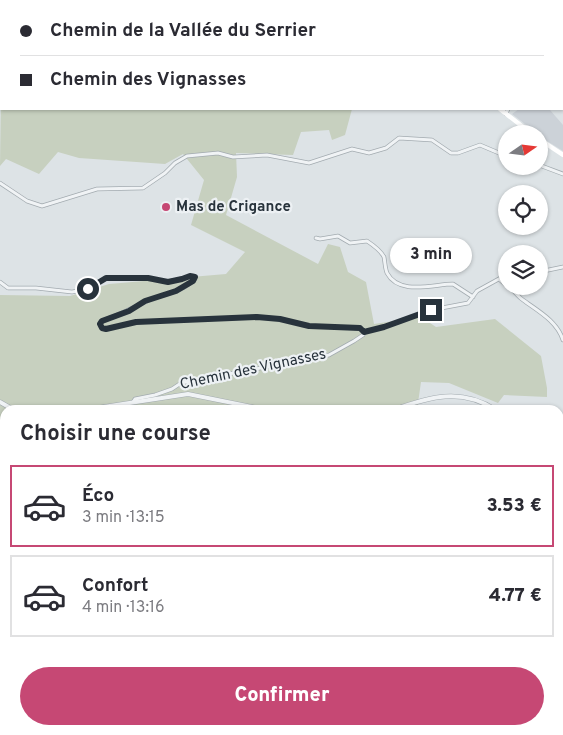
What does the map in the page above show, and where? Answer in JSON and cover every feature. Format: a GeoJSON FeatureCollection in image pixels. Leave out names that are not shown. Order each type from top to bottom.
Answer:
{"type":"FeatureCollection","features":[{"type":"Feature","properties":{"kind":"main road"},"geometry":{"type":"LineString","coordinates":[[507,111],[522,125]]}},
{"type":"Feature","properties":{"kind":"main road"},"geometry":{"type":"LineString","coordinates":[[548,145],[563,154]]}},
{"type":"Feature","properties":{"kind":"street"},"geometry":{"type":"LineString","coordinates":[[0,183],[26,201],[42,206],[97,189],[143,188],[187,156],[218,153],[233,157],[267,155],[310,163],[352,149],[369,154],[386,148],[399,138],[432,140],[451,154],[480,145],[498,153]]}},
{"type":"Feature","properties":{"kind":"street"},"geometry":{"type":"LineString","coordinates":[[548,168],[563,174]]}},
{"type":"Feature","properties":{"kind":"street"},"geometry":{"type":"LineString","coordinates":[[316,238],[338,236],[350,243],[367,241],[382,254],[387,272],[398,282],[426,288],[453,284],[473,297]]}},
{"type":"Feature","properties":{"kind":"street"},"geometry":{"type":"LineString","coordinates":[[548,270],[563,268]]}},
{"type":"Feature","properties":{"kind":"street"},"geometry":{"type":"LineString","coordinates":[[0,282],[8,288],[36,288],[72,292],[88,289],[106,278],[148,278],[168,282],[194,276],[195,279],[185,286],[145,301],[129,311],[102,321],[100,324],[102,328],[106,329],[136,322],[257,317],[280,319],[309,326],[360,328],[364,332]]}},
{"type":"Feature","properties":{"kind":"street","name":"Chemin des Vignasses"},"geometry":{"type":"LineString","coordinates":[[134,402],[135,399],[155,395],[172,389],[181,383],[205,380],[255,368],[329,355],[354,342],[364,332],[431,310],[468,303],[477,291],[498,280]]}},
{"type":"Feature","properties":{"kind":"street"},"geometry":{"type":"LineString","coordinates":[[518,295],[551,321],[561,334],[563,340]]}},
{"type":"Feature","properties":{"kind":"street"},"geometry":{"type":"LineString","coordinates":[[172,389],[174,395]]}},
{"type":"Feature","properties":{"kind":"street"},"geometry":{"type":"LineString","coordinates":[[115,405],[188,394],[242,405]]}},
{"type":"Feature","properties":{"kind":"street"},"geometry":{"type":"LineString","coordinates":[[408,405],[428,398],[448,396],[486,405]]}},
{"type":"Feature","properties":{"kind":"shaded area"},"geometry":{"type":"Polygon","coordinates":[[[518,110],[550,110],[563,125],[563,151],[548,142],[548,125],[526,125],[512,114],[518,110]]]}},
{"type":"Feature","properties":{"kind":"green space"},"geometry":{"type":"Polygon","coordinates":[[[1,110],[352,110],[345,135],[332,140],[329,130],[301,132],[293,155],[236,153],[237,177],[226,215],[318,264],[328,244],[340,247],[348,272],[366,282],[374,324],[421,317],[436,327],[495,319],[541,356],[547,397],[504,395],[498,403],[449,383],[421,382],[418,405],[0,405],[0,295],[70,296],[109,284],[226,274],[245,252],[191,225],[204,180],[183,154],[165,164],[79,158],[58,152],[39,174],[6,159],[0,166],[1,110]]]}},
{"type":"Feature","properties":{"kind":"place","name":"Mas de Crigance"},"geometry":{"type":"Point","coordinates":[166,207]}},
{"type":"Feature","properties":{"kind":"route"},"geometry":{"type":"LineString","coordinates":[[88,289],[106,278],[148,278],[168,282],[190,276],[195,277],[193,281],[176,291],[145,301],[129,311],[102,321],[100,324],[102,328],[106,329],[136,322],[257,317],[280,319],[309,326],[360,328],[364,332],[431,310]]}}]}
